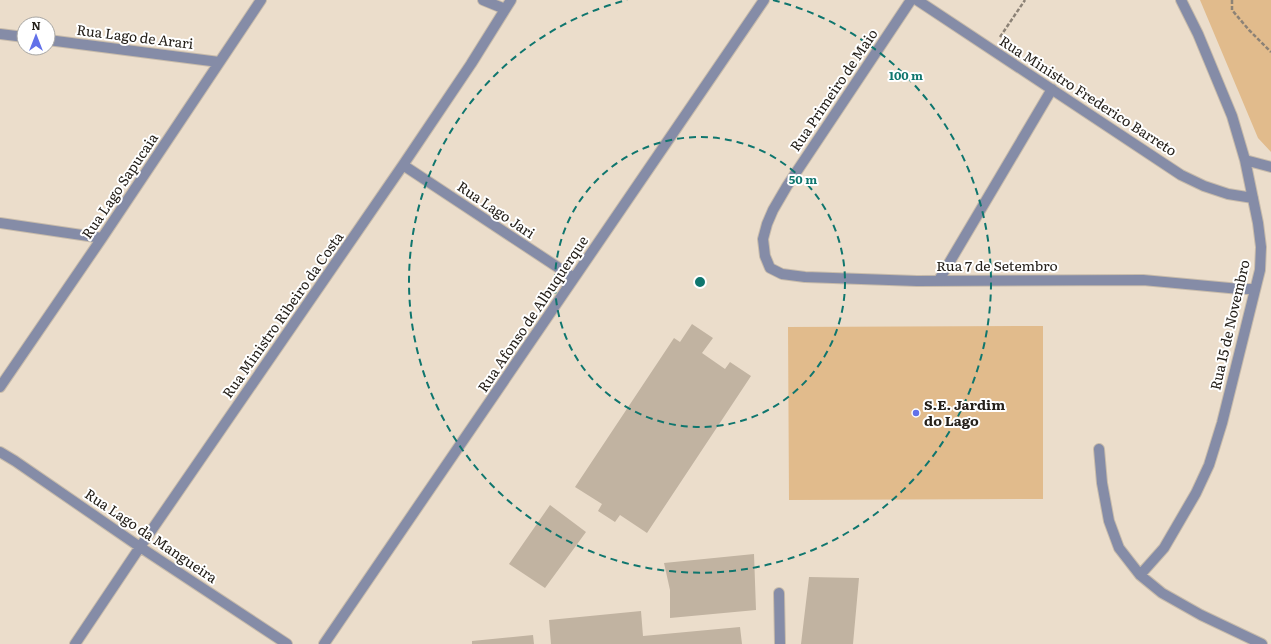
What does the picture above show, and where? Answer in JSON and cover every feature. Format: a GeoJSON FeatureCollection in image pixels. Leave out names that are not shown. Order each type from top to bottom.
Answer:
{"type":"FeatureCollection","features":[{"type":"Feature","properties":{"kind":"street","name":"Rua Lago Sapucaia"},"geometry":{"type":"LineString","coordinates":[[0,387],[102,238],[261,0]]}},
{"type":"Feature","properties":{"kind":"street"},"geometry":{"type":"LineString","coordinates":[[483,0],[505,9]]}},
{"type":"Feature","properties":{"kind":"street","name":"Rua Ministro Ribeiro da Costa"},"geometry":{"type":"LineString","coordinates":[[75,644],[403,165],[471,64],[511,0]]}},
{"type":"Feature","properties":{"kind":"street","name":"Rua Afonso de Albuquerque"},"geometry":{"type":"LineString","coordinates":[[324,644],[764,0]]}},
{"type":"Feature","properties":{"kind":"street","name":"Rua Primeiro de Maio"},"geometry":{"type":"LineString","coordinates":[[763,239],[773,210],[787,186],[911,0]]}},
{"type":"Feature","properties":{"kind":"street","name":"Rua Ministro Frederico Barreto"},"geometry":{"type":"LineString","coordinates":[[917,0],[1181,175],[1204,186],[1228,194],[1252,198]]}},
{"type":"Feature","properties":{"kind":"street","name":"Rua 15 de Novembro"},"geometry":{"type":"LineString","coordinates":[[1140,575],[1164,548],[1196,493],[1209,465],[1222,423],[1260,270],[1258,223],[1245,160],[1232,116],[1198,34],[1181,0]]}},
{"type":"Feature","properties":{"kind":"street"},"geometry":{"type":"LineString","coordinates":[[0,34],[16,36]]}},
{"type":"Feature","properties":{"kind":"street","name":"Rua Lago de Arari"},"geometry":{"type":"LineString","coordinates":[[56,41],[219,62]]}},
{"type":"Feature","properties":{"kind":"street"},"geometry":{"type":"LineString","coordinates":[[939,280],[1052,89]]}},
{"type":"Feature","properties":{"kind":"street"},"geometry":{"type":"LineString","coordinates":[[1245,160],[1271,168]]}},
{"type":"Feature","properties":{"kind":"street","name":"Rua Lago Jari"},"geometry":{"type":"LineString","coordinates":[[403,165],[574,278]]}},
{"type":"Feature","properties":{"kind":"street"},"geometry":{"type":"LineString","coordinates":[[0,223],[102,238]]}},
{"type":"Feature","properties":{"kind":"street","name":"Rua 7 de Setembro"},"geometry":{"type":"LineString","coordinates":[[763,239],[765,256],[770,268],[782,274],[805,277],[917,281],[1143,280],[1240,289],[1255,289]]}},
{"type":"Feature","properties":{"kind":"street"},"geometry":{"type":"LineString","coordinates":[[1099,449],[1102,482],[1109,521],[1118,548],[1140,575],[1162,593],[1201,615],[1262,644]]}},
{"type":"Feature","properties":{"kind":"street","name":"Rua Lago da Mangueira"},"geometry":{"type":"LineString","coordinates":[[0,452],[286,644]]}},
{"type":"Feature","properties":{"kind":"street"},"geometry":{"type":"LineString","coordinates":[[779,593],[780,644]]}},
{"type":"Feature","properties":{"kind":"path"},"geometry":{"type":"LineString","coordinates":[[992,49],[1026,0]]}},
{"type":"Feature","properties":{"kind":"path"},"geometry":{"type":"LineString","coordinates":[[1232,0],[1232,10],[1271,52]]}},
{"type":"Feature","properties":{"kind":"shaded area"},"geometry":{"type":"Polygon","coordinates":[[[1200,0],[1271,0],[1271,152],[1258,138],[1200,0]]]}},
{"type":"Feature","properties":{"kind":"shaded area","name":"S.E. Jardim do Lago"},"geometry":{"type":"Polygon","coordinates":[[[1043,326],[1043,499],[789,500],[788,327],[1043,326]]]}},
{"type":"Feature","properties":{"kind":"building"},"geometry":{"type":"Polygon","coordinates":[[[692,324],[713,338],[702,353],[725,369],[730,362],[751,376],[647,533],[620,515],[615,522],[598,511],[602,504],[575,487],[674,338],[680,342],[692,324]]]}},
{"type":"Feature","properties":{"kind":"building"},"geometry":{"type":"Polygon","coordinates":[[[550,505],[586,532],[545,588],[509,564],[550,505]]]}},
{"type":"Feature","properties":{"kind":"building"},"geometry":{"type":"Polygon","coordinates":[[[754,554],[756,610],[670,618],[670,590],[664,563],[754,554]]]}},
{"type":"Feature","properties":{"kind":"building"},"geometry":{"type":"Polygon","coordinates":[[[809,577],[859,578],[853,644],[801,644],[809,577]]]}},
{"type":"Feature","properties":{"kind":"building"},"geometry":{"type":"Polygon","coordinates":[[[641,611],[643,636],[740,627],[742,644],[551,644],[549,620],[641,611]]]}},
{"type":"Feature","properties":{"kind":"building"},"geometry":{"type":"Polygon","coordinates":[[[533,635],[534,644],[472,644],[472,641],[533,635]]]}},
{"type":"Feature","properties":{"kind":"place","name":"S.E. Jardim do Lago"},"geometry":{"type":"Point","coordinates":[916,413]}}]}
